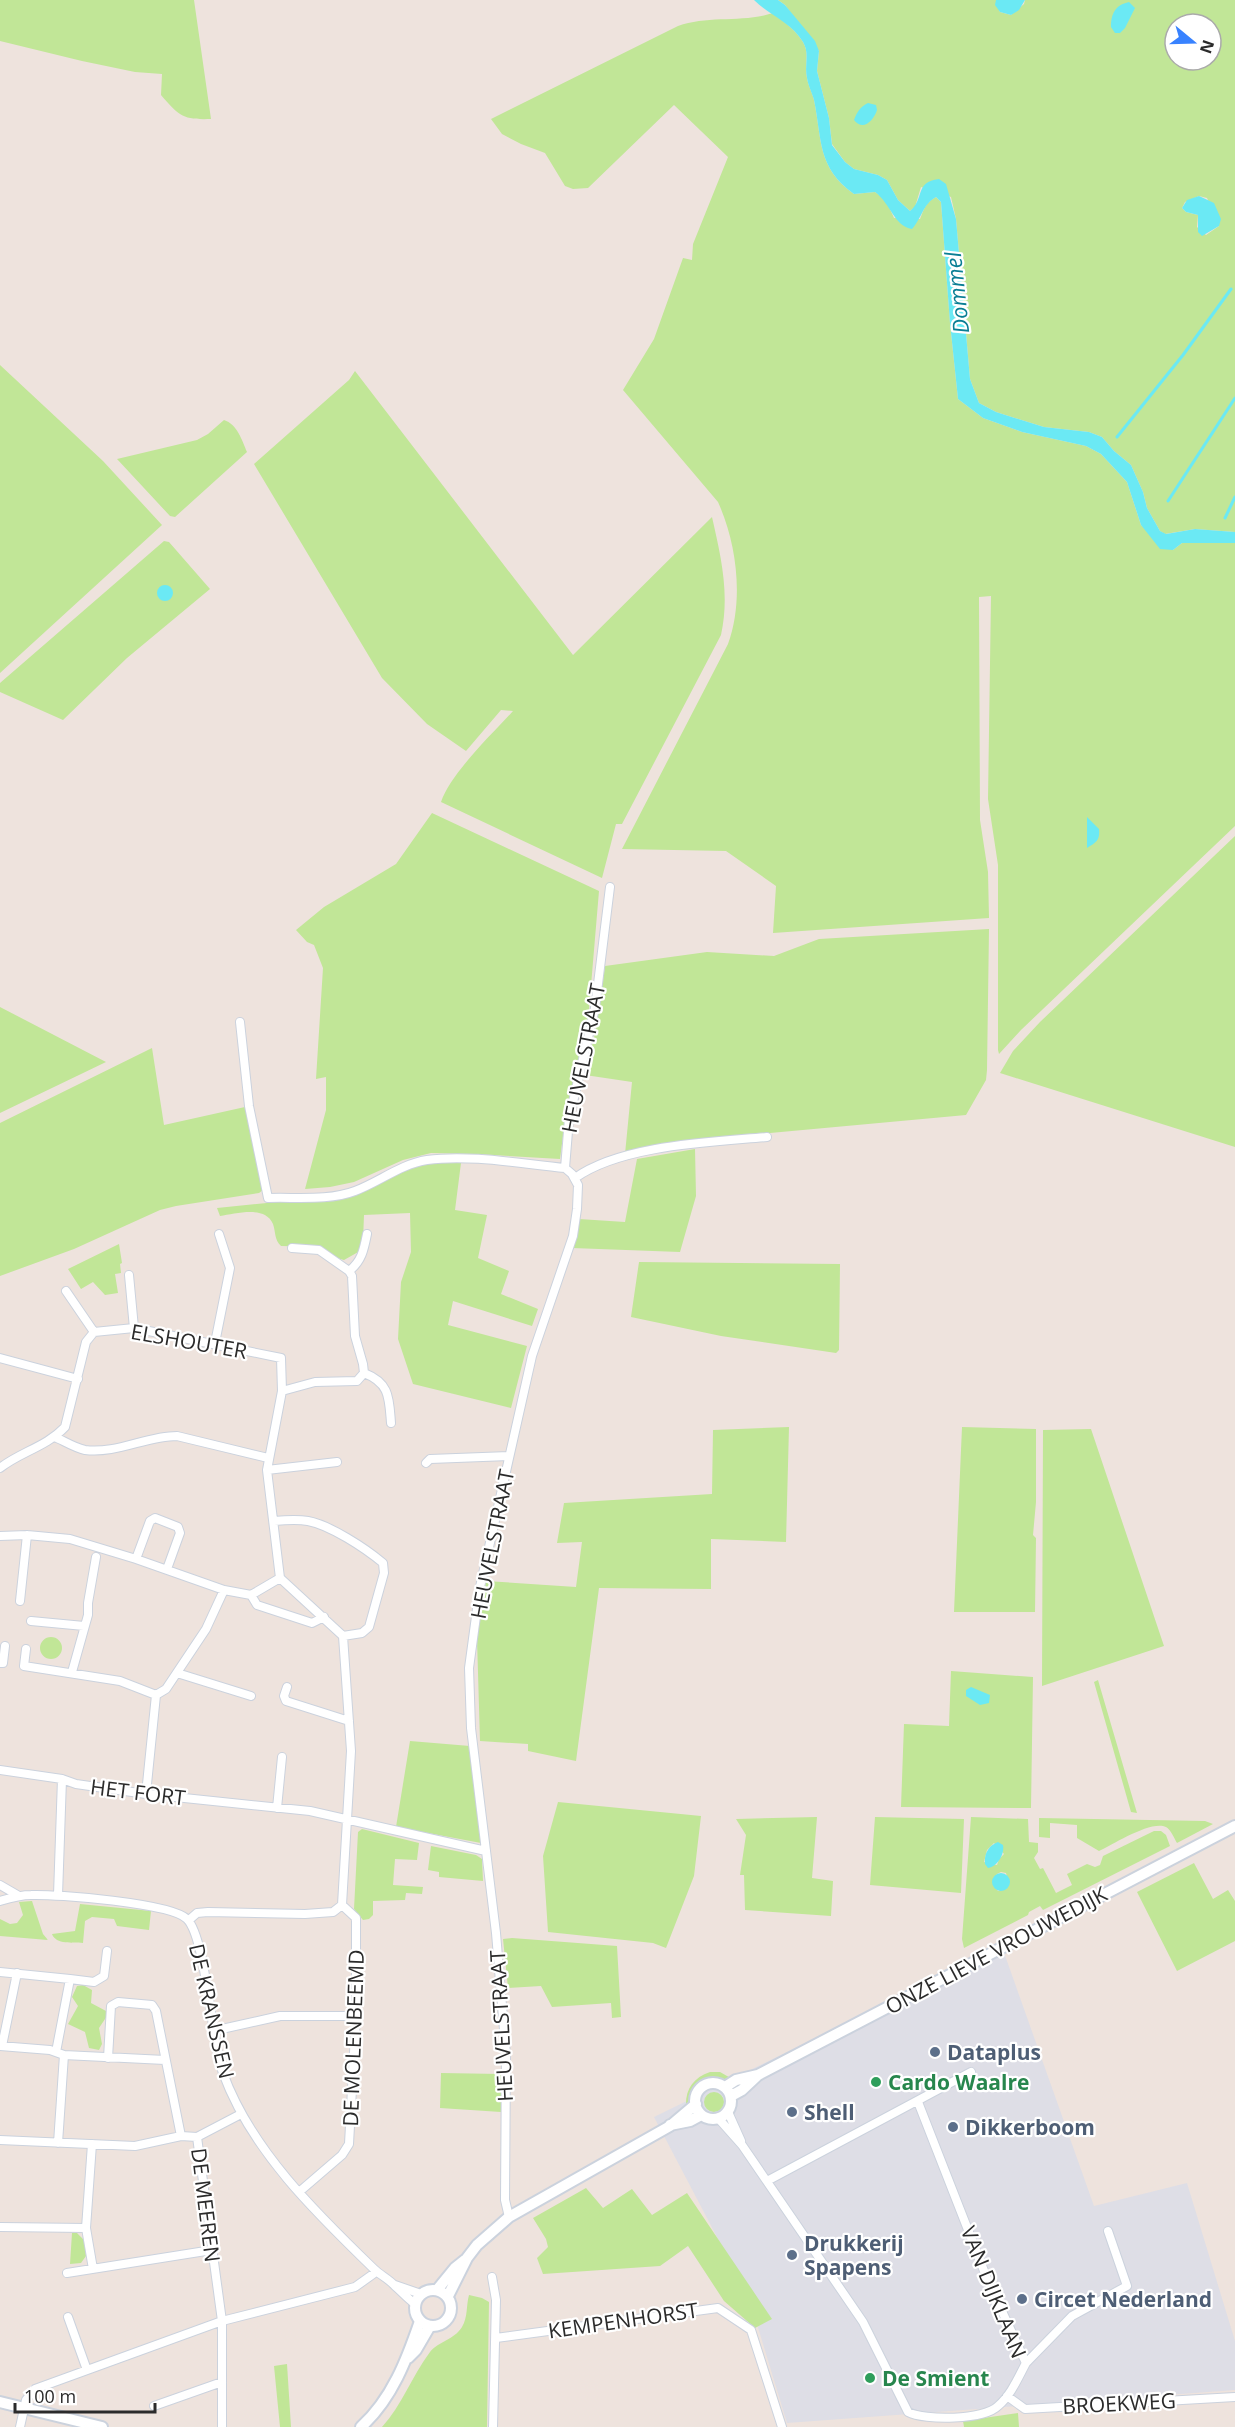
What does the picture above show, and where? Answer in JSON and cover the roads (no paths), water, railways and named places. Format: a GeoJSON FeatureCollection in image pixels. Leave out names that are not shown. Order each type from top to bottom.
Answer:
{"type":"FeatureCollection","features":[{"type":"Feature","properties":{"kind":"main road","name":"ONZE LIEVE VROUWEDIJK"},"geometry":{"type":"LineString","coordinates":[[728,2091],[742,2090],[758,2075],[1235,1826]]}},
{"type":"Feature","properties":{"kind":"main road"},"geometry":{"type":"LineString","coordinates":[[713,2083],[728,2091],[723,2115],[707,2118],[701,2115],[696,2104],[698,2092],[702,2087],[713,2083]]}},
{"type":"Feature","properties":{"kind":"main road"},"geometry":{"type":"LineString","coordinates":[[448,2296],[467,2258],[477,2245],[509,2217],[670,2126],[696,2104]]}},
{"type":"Feature","properties":{"kind":"main road"},"geometry":{"type":"LineString","coordinates":[[670,2126],[690,2121],[701,2115]]}},
{"type":"Feature","properties":{"kind":"main road"},"geometry":{"type":"LineString","coordinates":[[437,2290],[455,2268],[467,2258]]}},
{"type":"Feature","properties":{"kind":"main road"},"geometry":{"type":"LineString","coordinates":[[437,2290],[448,2296],[452,2308],[451,2314],[443,2324],[430,2326],[420,2321],[415,2304],[421,2294],[437,2290]]}},
{"type":"Feature","properties":{"kind":"main road"},"geometry":{"type":"LineString","coordinates":[[361,2427],[380,2406],[406,2361],[420,2321]]}},
{"type":"Feature","properties":{"kind":"main road"},"geometry":{"type":"LineString","coordinates":[[406,2361],[416,2350],[430,2326]]}},
{"type":"Feature","properties":{"kind":"main road"},"geometry":{"type":"LineString","coordinates":[[0,2402],[82,2425],[102,2427]]}},
{"type":"Feature","properties":{"kind":"street","name":"HEUVELSTRAAT"},"geometry":{"type":"LineString","coordinates":[[565,1168],[569,1119],[595,1008],[610,887]]}},
{"type":"Feature","properties":{"kind":"street"},"geometry":{"type":"LineString","coordinates":[[240,1022],[249,1106],[268,1198],[338,1196],[355,1191],[410,1164],[426,1160],[454,1158],[565,1168],[575,1178],[598,1165],[636,1154],[694,1144],[767,1137]]}},
{"type":"Feature","properties":{"kind":"street","name":"HEUVELSTRAAT"},"geometry":{"type":"LineString","coordinates":[[509,2217],[505,2200],[506,2054],[496,1933],[471,1728],[469,1668],[480,1587],[532,1356],[573,1236],[578,1185],[575,1178]]}},
{"type":"Feature","properties":{"kind":"street"},"geometry":{"type":"LineString","coordinates":[[214,1343],[230,1268],[219,1234]]}},
{"type":"Feature","properties":{"kind":"street"},"geometry":{"type":"LineString","coordinates":[[349,1271],[363,1254],[367,1234]]}},
{"type":"Feature","properties":{"kind":"street"},"geometry":{"type":"LineString","coordinates":[[189,1920],[197,1913],[305,1914],[333,1912],[342,1905],[349,1821],[351,1751],[343,1636],[280,1578],[267,1470],[282,1391],[315,1382],[357,1381],[364,1373],[355,1335],[352,1276],[349,1271],[319,1250],[292,1248]]}},
{"type":"Feature","properties":{"kind":"street"},"geometry":{"type":"LineString","coordinates":[[129,1275],[134,1328]]}},
{"type":"Feature","properties":{"kind":"street"},"geometry":{"type":"LineString","coordinates":[[0,1468],[9,1461],[36,1449],[65,1427],[86,1342],[94,1332],[66,1291]]}},
{"type":"Feature","properties":{"kind":"street","name":"ELSHOUTER"},"geometry":{"type":"LineString","coordinates":[[94,1332],[134,1328],[281,1358],[282,1391]]}},
{"type":"Feature","properties":{"kind":"street"},"geometry":{"type":"LineString","coordinates":[[0,1358],[78,1379]]}},
{"type":"Feature","properties":{"kind":"street"},"geometry":{"type":"LineString","coordinates":[[364,1373],[376,1378],[384,1387],[388,1398],[391,1423]]}},
{"type":"Feature","properties":{"kind":"street"},"geometry":{"type":"LineString","coordinates":[[54,1437],[82,1449],[97,1450],[177,1436],[268,1458]]}},
{"type":"Feature","properties":{"kind":"street"},"geometry":{"type":"LineString","coordinates":[[426,1463],[430,1459],[509,1456]]}},
{"type":"Feature","properties":{"kind":"street"},"geometry":{"type":"LineString","coordinates":[[267,1470],[337,1462]]}},
{"type":"Feature","properties":{"kind":"street"},"geometry":{"type":"LineString","coordinates":[[136,1559],[150,1521],[155,1518],[178,1527],[180,1533],[167,1569]]}},
{"type":"Feature","properties":{"kind":"street"},"geometry":{"type":"LineString","coordinates":[[274,1521],[305,1520],[320,1524],[372,1554],[383,1563],[384,1573],[369,1627],[362,1633],[343,1636]]}},
{"type":"Feature","properties":{"kind":"street"},"geometry":{"type":"LineString","coordinates":[[0,1536],[27,1535],[70,1539],[167,1569],[224,1590],[251,1595],[280,1578]]}},
{"type":"Feature","properties":{"kind":"street"},"geometry":{"type":"LineString","coordinates":[[20,1601],[27,1535]]}},
{"type":"Feature","properties":{"kind":"street"},"geometry":{"type":"LineString","coordinates":[[72,1672],[88,1615],[96,1557]]}},
{"type":"Feature","properties":{"kind":"street"},"geometry":{"type":"LineString","coordinates":[[156,1695],[166,1689],[206,1629],[224,1590]]}},
{"type":"Feature","properties":{"kind":"street"},"geometry":{"type":"LineString","coordinates":[[251,1595],[257,1605],[295,1618],[312,1623],[324,1617]]}},
{"type":"Feature","properties":{"kind":"street"},"geometry":{"type":"LineString","coordinates":[[31,1621],[84,1626]]}},
{"type":"Feature","properties":{"kind":"street"},"geometry":{"type":"LineString","coordinates":[[0,1663],[3,1663],[5,1646]]}},
{"type":"Feature","properties":{"kind":"street"},"geometry":{"type":"LineString","coordinates":[[26,1649],[24,1666],[120,1681],[156,1695]]}},
{"type":"Feature","properties":{"kind":"street"},"geometry":{"type":"LineString","coordinates":[[177,1673],[251,1695]]}},
{"type":"Feature","properties":{"kind":"street"},"geometry":{"type":"LineString","coordinates":[[287,1687],[284,1696],[286,1701],[349,1721]]}},
{"type":"Feature","properties":{"kind":"street"},"geometry":{"type":"LineString","coordinates":[[146,1794],[156,1695]]}},
{"type":"Feature","properties":{"kind":"street"},"geometry":{"type":"LineString","coordinates":[[277,1808],[282,1757]]}},
{"type":"Feature","properties":{"kind":"street","name":"HET FORT"},"geometry":{"type":"LineString","coordinates":[[0,1770],[146,1794],[310,1811],[486,1851]]}},
{"type":"Feature","properties":{"kind":"street"},"geometry":{"type":"LineString","coordinates":[[58,1895],[62,1779]]}},
{"type":"Feature","properties":{"kind":"street"},"geometry":{"type":"LineString","coordinates":[[0,1885],[19,1896]]}},
{"type":"Feature","properties":{"kind":"street","name":"DE KRANSSEN"},"geometry":{"type":"LineString","coordinates":[[0,1901],[19,1896],[58,1895],[162,1908],[189,1920],[200,1950],[213,2031],[223,2071],[241,2114],[299,2192],[376,2272],[415,2304]]}},
{"type":"Feature","properties":{"kind":"street","name":"DE MOLENBEEMD"},"geometry":{"type":"LineString","coordinates":[[299,2192],[342,2156],[349,2144],[356,2016],[356,1918],[342,1905]]}},
{"type":"Feature","properties":{"kind":"street"},"geometry":{"type":"LineString","coordinates":[[0,1972],[94,1982],[104,1976],[108,1951]]}},
{"type":"Feature","properties":{"kind":"street"},"geometry":{"type":"LineString","coordinates":[[17,1973],[1,2046],[60,2054],[165,2060]]}},
{"type":"Feature","properties":{"kind":"street"},"geometry":{"type":"LineString","coordinates":[[58,2143],[60,2054],[70,1979]]}},
{"type":"Feature","properties":{"kind":"street"},"geometry":{"type":"LineString","coordinates":[[108,2058],[111,2006],[118,2002],[153,2005],[156,2010],[181,2136]]}},
{"type":"Feature","properties":{"kind":"street"},"geometry":{"type":"LineString","coordinates":[[213,2031],[279,2016],[356,2016]]}},
{"type":"Feature","properties":{"kind":"street"},"geometry":{"type":"LineString","coordinates":[[767,2181],[971,2072]]}},
{"type":"Feature","properties":{"kind":"street","name":"VAN DIJKLAAN"},"geometry":{"type":"LineString","coordinates":[[723,2115],[863,2322],[908,2412],[928,2418],[984,2414],[996,2409],[1007,2397],[1026,2363],[988,2281],[918,2102]]}},
{"type":"Feature","properties":{"kind":"street","name":"DE MEEREN"},"geometry":{"type":"LineString","coordinates":[[222,2427],[222,2321],[198,2137],[241,2114]]}},
{"type":"Feature","properties":{"kind":"street"},"geometry":{"type":"LineString","coordinates":[[0,2140],[135,2146],[181,2136],[198,2137]]}},
{"type":"Feature","properties":{"kind":"street"},"geometry":{"type":"LineString","coordinates":[[92,2144],[86,2228],[93,2269]]}},
{"type":"Feature","properties":{"kind":"street"},"geometry":{"type":"LineString","coordinates":[[0,2227],[86,2228]]}},
{"type":"Feature","properties":{"kind":"street"},"geometry":{"type":"LineString","coordinates":[[1026,2363],[1072,2316],[1127,2286],[1108,2231]]}},
{"type":"Feature","properties":{"kind":"street"},"geometry":{"type":"LineString","coordinates":[[68,2273],[212,2250]]}},
{"type":"Feature","properties":{"kind":"street"},"geometry":{"type":"LineString","coordinates":[[20,2427],[26,2400],[35,2389],[222,2321],[356,2287],[376,2272]]}},
{"type":"Feature","properties":{"kind":"street"},"geometry":{"type":"LineString","coordinates":[[492,2277],[495,2289],[496,2338],[493,2427]]}},
{"type":"Feature","properties":{"kind":"street","name":"DE KRANSSEN"},"geometry":{"type":"LineString","coordinates":[[394,2285],[421,2294]]}},
{"type":"Feature","properties":{"kind":"street","name":"KEMPENHORST"},"geometry":{"type":"LineString","coordinates":[[496,2338],[718,2308],[751,2330],[782,2427]]}},
{"type":"Feature","properties":{"kind":"street"},"geometry":{"type":"LineString","coordinates":[[68,2317],[87,2370]]}},
{"type":"Feature","properties":{"kind":"street"},"geometry":{"type":"LineString","coordinates":[[154,2406],[222,2382]]}},
{"type":"Feature","properties":{"kind":"street","name":"BROEKWEG"},"geometry":{"type":"LineString","coordinates":[[1007,2397],[1025,2409],[1235,2397]]}},
{"type":"Feature","properties":{"kind":"water","name":"Dommel"},"geometry":{"type":"Polygon","coordinates":[[[754,0],[778,0],[785,5],[815,41],[819,51],[817,71],[829,118],[832,145],[845,162],[854,169],[878,175],[887,180],[898,200],[910,211],[926,184],[939,179],[946,184],[956,219],[970,379],[979,403],[996,412],[1044,427],[1089,432],[1102,437],[1131,465],[1143,492],[1147,508],[1160,531],[1166,534],[1195,529],[1235,532],[1235,543],[1182,543],[1173,550],[1160,549],[1141,525],[1127,482],[1101,454],[1086,446],[1022,432],[983,418],[958,399],[941,202],[936,197],[932,200],[912,229],[901,224],[875,192],[854,194],[842,184],[833,174],[823,152],[814,100],[807,78],[806,51],[803,42],[793,29],[754,0]]]}},
{"type":"Feature","properties":{"kind":"water"},"geometry":{"type":"Polygon","coordinates":[[[996,0],[1025,0],[1019,10],[1011,15],[1000,12],[995,5],[996,0]]]}},
{"type":"Feature","properties":{"kind":"water"},"geometry":{"type":"Polygon","coordinates":[[[1129,2],[1135,8],[1125,28],[1120,33],[1115,33],[1111,27],[1113,14],[1120,5],[1129,2]]]}},
{"type":"Feature","properties":{"kind":"water"},"geometry":{"type":"Polygon","coordinates":[[[868,103],[876,105],[877,110],[871,121],[861,125],[854,120],[859,110],[868,103]]]}},
{"type":"Feature","properties":{"kind":"water"},"geometry":{"type":"Polygon","coordinates":[[[1199,196],[1214,203],[1221,219],[1219,226],[1202,236],[1198,232],[1198,215],[1186,212],[1182,208],[1187,200],[1199,196]]]}},
{"type":"Feature","properties":{"kind":"water"},"geometry":{"type":"Polygon","coordinates":[[[165,585],[173,593],[165,601],[157,593],[165,585]]]}},
{"type":"Feature","properties":{"kind":"water"},"geometry":{"type":"Polygon","coordinates":[[[1087,817],[1099,829],[1099,836],[1087,848],[1087,817]]]}},
{"type":"Feature","properties":{"kind":"water"},"geometry":{"type":"Polygon","coordinates":[[[971,1687],[990,1695],[989,1703],[980,1705],[966,1696],[966,1690],[971,1687]]]}},
{"type":"Feature","properties":{"kind":"water"},"geometry":{"type":"Polygon","coordinates":[[[998,1842],[1003,1845],[1002,1856],[997,1863],[988,1868],[985,1864],[986,1854],[989,1848],[998,1842]]]}},
{"type":"Feature","properties":{"kind":"water"},"geometry":{"type":"Polygon","coordinates":[[[1001,1873],[1007,1876],[1010,1882],[1007,1888],[1001,1891],[995,1888],[992,1882],[995,1876],[1001,1873]]]}},
{"type":"Feature","properties":{"kind":"waterway"},"geometry":{"type":"LineString","coordinates":[[1117,437],[1183,355],[1231,289]]}},
{"type":"Feature","properties":{"kind":"waterway"},"geometry":{"type":"LineString","coordinates":[[1168,501],[1235,398]]}},
{"type":"Feature","properties":{"kind":"waterway"},"geometry":{"type":"LineString","coordinates":[[1225,518],[1235,497]]}},
{"type":"Feature","properties":{"kind":"place","name":"Dataplus"},"geometry":{"type":"Point","coordinates":[935,2052]}},
{"type":"Feature","properties":{"kind":"place","name":"Cardo Waalre"},"geometry":{"type":"Point","coordinates":[876,2082]}},
{"type":"Feature","properties":{"kind":"place","name":"Shell"},"geometry":{"type":"Point","coordinates":[792,2112]}},
{"type":"Feature","properties":{"kind":"place","name":"Dikkerboom"},"geometry":{"type":"Point","coordinates":[953,2127]}},
{"type":"Feature","properties":{"kind":"place","name":"Drukkerij Spapens"},"geometry":{"type":"Point","coordinates":[792,2255]}},
{"type":"Feature","properties":{"kind":"place","name":"Circet Nederland"},"geometry":{"type":"Point","coordinates":[1022,2299]}},
{"type":"Feature","properties":{"kind":"place","name":"De Smient"},"geometry":{"type":"Point","coordinates":[870,2378]}}]}
